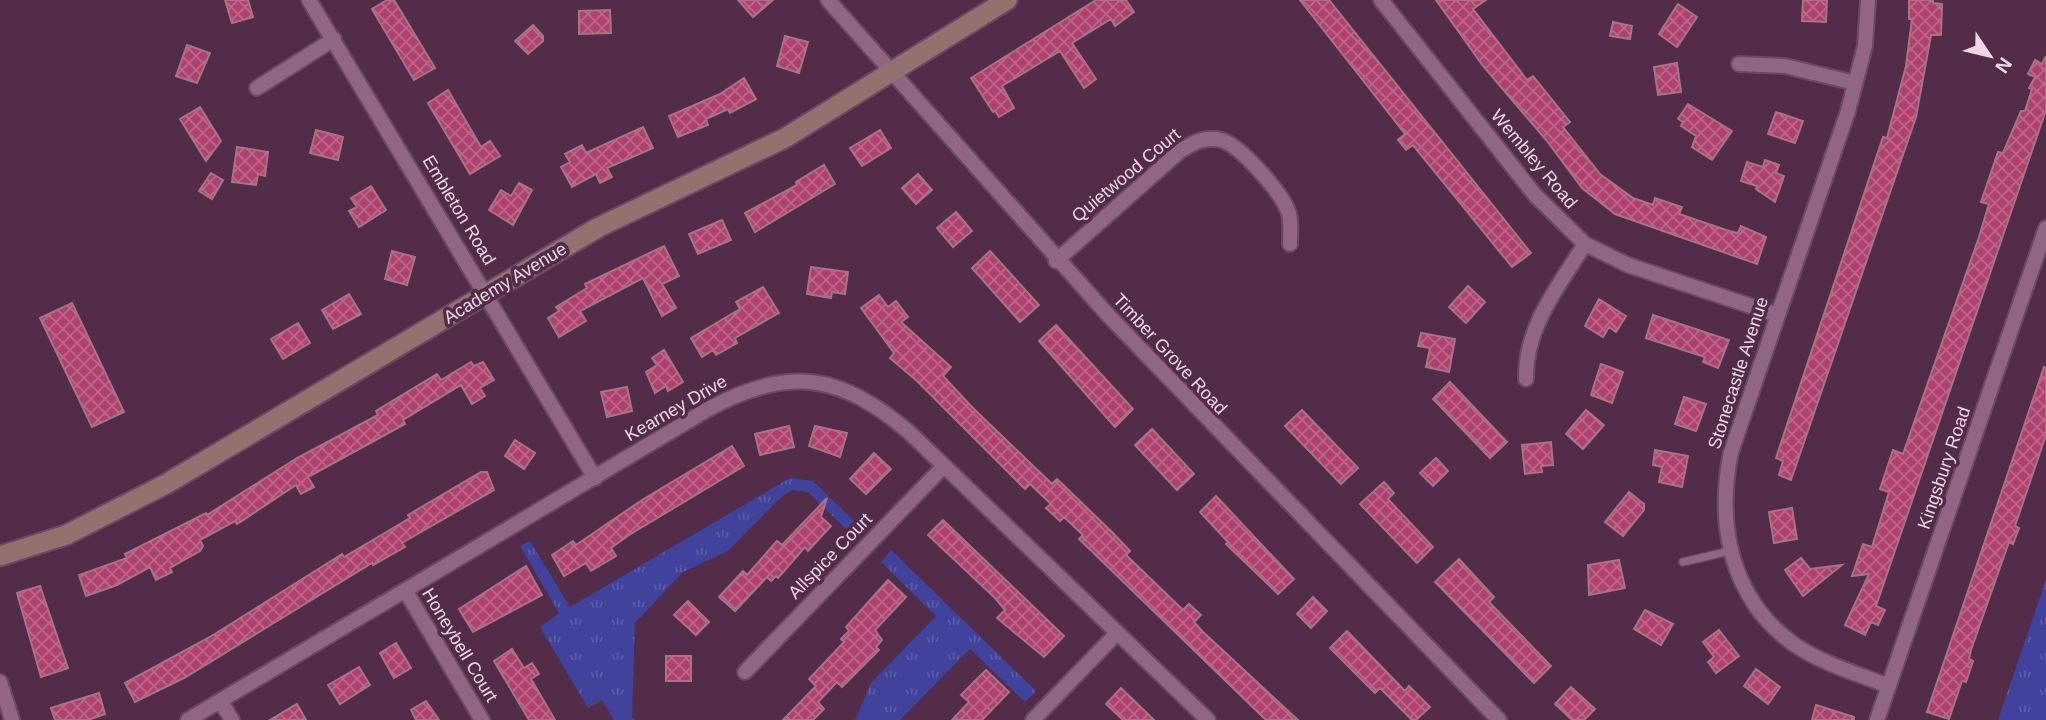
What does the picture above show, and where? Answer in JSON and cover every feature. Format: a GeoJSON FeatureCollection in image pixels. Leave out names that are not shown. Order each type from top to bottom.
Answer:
{"type":"FeatureCollection","features":[{"type":"Feature","properties":{"kind":"street","name":"Embleton Road"},"geometry":{"type":"LineString","coordinates":[[309,0],[595,478]]}},
{"type":"Feature","properties":{"kind":"street","name":"Timber Grove Road"},"geometry":{"type":"LineString","coordinates":[[828,0],[1056,261],[1195,409],[1499,720]]}},
{"type":"Feature","properties":{"kind":"street","name":"Academy Avenue"},"geometry":{"type":"LineString","coordinates":[[0,556],[66,535],[109,516],[599,227],[785,138],[1007,0]]}},
{"type":"Feature","properties":{"kind":"street","name":"Wembley Road"},"geometry":{"type":"LineString","coordinates":[[1381,0],[1535,195],[1585,244],[1628,265],[1778,315]]}},
{"type":"Feature","properties":{"kind":"street","name":"Stonecastle Avenue"},"geometry":{"type":"LineString","coordinates":[[1868,0],[1865,46],[1855,83],[1726,476],[1724,507],[1730,551],[1745,592],[1774,627],[1817,658],[1889,686]]}},
{"type":"Feature","properties":{"kind":"street"},"geometry":{"type":"LineString","coordinates":[[257,88],[334,39]]}},
{"type":"Feature","properties":{"kind":"street"},"geometry":{"type":"LineString","coordinates":[[1739,64],[1785,66],[1855,83]]}},
{"type":"Feature","properties":{"kind":"street","name":"Quietwood Court"},"geometry":{"type":"LineString","coordinates":[[1056,261],[1180,150],[1200,139],[1220,139],[1235,146],[1245,155],[1287,208],[1290,244]]}},
{"type":"Feature","properties":{"kind":"street","name":"Kingsbury Road"},"geometry":{"type":"LineString","coordinates":[[1877,720],[2046,228]]}},
{"type":"Feature","properties":{"kind":"street"},"geometry":{"type":"LineString","coordinates":[[1526,379],[1528,342],[1540,316],[1585,244]]}},
{"type":"Feature","properties":{"kind":"street","name":"Kearney Drive"},"geometry":{"type":"LineString","coordinates":[[188,720],[742,392],[766,384],[815,382],[860,396],[909,432],[1208,720]]}},
{"type":"Feature","properties":{"kind":"street","name":"Allspice Court"},"geometry":{"type":"LineString","coordinates":[[745,673],[943,467]]}},
{"type":"Feature","properties":{"kind":"street","name":"Honeybell Court"},"geometry":{"type":"LineString","coordinates":[[405,590],[482,720]]}},
{"type":"Feature","properties":{"kind":"street"},"geometry":{"type":"LineString","coordinates":[[1033,720],[1117,633]]}},
{"type":"Feature","properties":{"kind":"street"},"geometry":{"type":"LineString","coordinates":[[0,682],[12,720]]}},
{"type":"Feature","properties":{"kind":"street"},"geometry":{"type":"LineString","coordinates":[[221,702],[232,720]]}},
{"type":"Feature","properties":{"kind":"lane"},"geometry":{"type":"LineString","coordinates":[[1683,562],[1730,551]]}},
{"type":"Feature","properties":{"kind":"green space"},"geometry":{"type":"Polygon","coordinates":[[[790,478],[813,481],[860,527],[852,535],[808,492],[792,490],[781,497],[728,551],[683,572],[635,623],[632,717],[635,720],[614,720],[602,700],[588,708],[540,627],[559,613],[520,546],[530,541],[570,607],[790,478]]]}},
{"type":"Feature","properties":{"kind":"green space"},"geometry":{"type":"Polygon","coordinates":[[[891,550],[1036,691],[1025,702],[970,649],[900,720],[855,720],[871,683],[936,616],[881,562],[891,550]]]}},
{"type":"Feature","properties":{"kind":"green space"},"geometry":{"type":"Polygon","coordinates":[[[2046,580],[2046,720],[1998,720],[2046,580]]]}},
{"type":"Feature","properties":{"kind":"building"},"geometry":{"type":"Polygon","coordinates":[[[225,0],[248,0],[253,17],[232,23],[225,0]]]}},
{"type":"Feature","properties":{"kind":"building"},"geometry":{"type":"Polygon","coordinates":[[[387,0],[394,0],[435,68],[414,80],[372,9],[387,0]]]}},
{"type":"Feature","properties":{"kind":"building"},"geometry":{"type":"Polygon","coordinates":[[[738,0],[773,0],[753,17],[738,0]]]}},
{"type":"Feature","properties":{"kind":"building"},"geometry":{"type":"Polygon","coordinates":[[[1096,0],[1126,0],[1134,12],[1115,26],[1111,19],[1072,43],[1096,79],[1084,88],[1060,51],[1002,86],[1014,108],[999,117],[993,112],[971,78],[1096,0]]]}},
{"type":"Feature","properties":{"kind":"building"},"geometry":{"type":"Polygon","coordinates":[[[1300,0],[1329,0],[1531,253],[1512,267],[1413,145],[1406,150],[1398,140],[1405,134],[1300,0]]]}},
{"type":"Feature","properties":{"kind":"building"},"geometry":{"type":"Polygon","coordinates":[[[1436,0],[1486,0],[1473,9],[1527,80],[1533,76],[1570,122],[1563,127],[1600,174],[1633,198],[1653,205],[1655,198],[1682,207],[1679,214],[1738,233],[1741,226],[1766,237],[1757,264],[1615,214],[1582,188],[1547,141],[1483,66],[1436,0]]]}},
{"type":"Feature","properties":{"kind":"building"},"geometry":{"type":"Polygon","coordinates":[[[1803,0],[1827,0],[1826,22],[1802,21],[1803,0]]]}},
{"type":"Feature","properties":{"kind":"building"},"geometry":{"type":"Polygon","coordinates":[[[1909,0],[1933,0],[1933,3],[1942,4],[1941,35],[1931,35],[1916,117],[1791,480],[1779,475],[1783,461],[1776,458],[1883,137],[1887,138],[1906,66],[1912,19],[1909,19],[1909,0]]]}},
{"type":"Feature","properties":{"kind":"building"},"geometry":{"type":"Polygon","coordinates":[[[1678,4],[1697,17],[1677,47],[1659,34],[1678,4]]]}},
{"type":"Feature","properties":{"kind":"building"},"geometry":{"type":"Polygon","coordinates":[[[610,10],[611,33],[579,34],[579,11],[610,10]]]}},
{"type":"Feature","properties":{"kind":"building"},"geometry":{"type":"Polygon","coordinates":[[[1613,22],[1632,26],[1630,39],[1610,36],[1613,22]]]}},
{"type":"Feature","properties":{"kind":"building"},"geometry":{"type":"Polygon","coordinates":[[[533,25],[543,36],[543,41],[528,54],[515,41],[533,25]]]}},
{"type":"Feature","properties":{"kind":"building"},"geometry":{"type":"Polygon","coordinates":[[[785,36],[808,42],[799,73],[777,66],[785,36]]]}},
{"type":"Feature","properties":{"kind":"building"},"geometry":{"type":"Polygon","coordinates":[[[187,45],[210,53],[197,83],[176,76],[187,45]]]}},
{"type":"Feature","properties":{"kind":"building"},"geometry":{"type":"Polygon","coordinates":[[[2046,56],[2046,110],[1876,606],[1885,610],[1878,625],[1871,622],[1865,635],[1845,625],[1869,574],[1852,576],[1863,544],[1872,547],[1889,492],[1880,489],[1893,450],[1903,454],[1978,240],[1989,204],[1981,202],[1998,152],[2003,153],[2021,111],[2025,111],[2032,89],[2029,88],[2035,77],[2028,74],[2035,60],[2042,64],[2046,56]]]}},
{"type":"Feature","properties":{"kind":"building"},"geometry":{"type":"Polygon","coordinates":[[[1677,63],[1681,92],[1658,95],[1654,67],[1677,63]]]}},
{"type":"Feature","properties":{"kind":"building"},"geometry":{"type":"Polygon","coordinates":[[[744,78],[756,99],[730,113],[728,109],[706,119],[708,125],[678,137],[669,116],[720,94],[744,78]]]}},
{"type":"Feature","properties":{"kind":"building"},"geometry":{"type":"Polygon","coordinates":[[[448,90],[481,147],[490,141],[500,156],[470,174],[428,103],[448,90]]]}},
{"type":"Feature","properties":{"kind":"building"},"geometry":{"type":"Polygon","coordinates":[[[1688,104],[1732,131],[1712,160],[1692,147],[1696,136],[1681,126],[1683,122],[1678,119],[1688,104]]]}},
{"type":"Feature","properties":{"kind":"building"},"geometry":{"type":"Polygon","coordinates":[[[200,107],[221,141],[206,161],[180,119],[200,107]]]}},
{"type":"Feature","properties":{"kind":"building"},"geometry":{"type":"Polygon","coordinates":[[[1776,112],[1803,121],[1795,143],[1768,134],[1776,112]]]}},
{"type":"Feature","properties":{"kind":"building"},"geometry":{"type":"Polygon","coordinates":[[[643,127],[653,148],[607,168],[612,177],[600,183],[596,174],[572,187],[561,167],[570,162],[565,154],[582,145],[586,153],[643,127]]]}},
{"type":"Feature","properties":{"kind":"building"},"geometry":{"type":"Polygon","coordinates":[[[316,130],[343,137],[338,160],[310,153],[316,130]]]}},
{"type":"Feature","properties":{"kind":"building"},"geometry":{"type":"Polygon","coordinates":[[[880,130],[891,148],[862,166],[850,148],[880,130]]]}},
{"type":"Feature","properties":{"kind":"building"},"geometry":{"type":"Polygon","coordinates":[[[237,147],[268,152],[265,176],[258,174],[256,185],[232,182],[237,147]]]}},
{"type":"Feature","properties":{"kind":"building"},"geometry":{"type":"Polygon","coordinates":[[[1765,160],[1779,165],[1776,173],[1784,176],[1775,202],[1756,189],[1757,186],[1741,181],[1747,162],[1763,167],[1765,160]]]}},
{"type":"Feature","properties":{"kind":"building"},"geometry":{"type":"Polygon","coordinates":[[[824,165],[835,184],[755,232],[745,213],[797,185],[796,182],[824,165]]]}},
{"type":"Feature","properties":{"kind":"building"},"geometry":{"type":"Polygon","coordinates":[[[211,173],[223,180],[212,199],[199,191],[211,173]]]}},
{"type":"Feature","properties":{"kind":"building"},"geometry":{"type":"Polygon","coordinates":[[[918,174],[932,190],[916,204],[902,188],[918,174]]]}},
{"type":"Feature","properties":{"kind":"building"},"geometry":{"type":"Polygon","coordinates":[[[519,183],[532,190],[513,225],[489,210],[501,190],[511,196],[519,183]]]}},
{"type":"Feature","properties":{"kind":"building"},"geometry":{"type":"Polygon","coordinates":[[[371,186],[386,210],[359,227],[349,211],[357,207],[351,198],[371,186]]]}},
{"type":"Feature","properties":{"kind":"building"},"geometry":{"type":"Polygon","coordinates":[[[956,212],[972,231],[953,247],[937,228],[956,212]]]}},
{"type":"Feature","properties":{"kind":"building"},"geometry":{"type":"Polygon","coordinates":[[[722,220],[731,240],[698,254],[689,234],[722,220]]]}},
{"type":"Feature","properties":{"kind":"building"},"geometry":{"type":"Polygon","coordinates":[[[664,246],[679,276],[662,284],[676,308],[662,316],[643,278],[580,311],[586,321],[559,337],[548,318],[559,311],[556,307],[587,288],[585,284],[664,246]]]}},
{"type":"Feature","properties":{"kind":"building"},"geometry":{"type":"Polygon","coordinates":[[[392,251],[415,257],[407,285],[385,279],[392,251]]]}},
{"type":"Feature","properties":{"kind":"building"},"geometry":{"type":"Polygon","coordinates":[[[990,251],[1039,305],[1020,322],[972,268],[990,251]]]}},
{"type":"Feature","properties":{"kind":"building"},"geometry":{"type":"Polygon","coordinates":[[[811,267],[848,272],[845,294],[832,292],[831,298],[807,294],[811,267]]]}},
{"type":"Feature","properties":{"kind":"building"},"geometry":{"type":"Polygon","coordinates":[[[1468,286],[1485,302],[1466,323],[1449,307],[1468,286]]]}},
{"type":"Feature","properties":{"kind":"building"},"geometry":{"type":"Polygon","coordinates":[[[763,287],[779,313],[735,338],[737,343],[716,355],[713,350],[702,357],[691,338],[740,309],[736,302],[763,287]]]}},
{"type":"Feature","properties":{"kind":"building"},"geometry":{"type":"Polygon","coordinates":[[[349,294],[361,314],[333,329],[322,310],[349,294]]]}},
{"type":"Feature","properties":{"kind":"building"},"geometry":{"type":"Polygon","coordinates":[[[879,295],[888,307],[896,301],[908,317],[901,322],[951,367],[943,376],[973,408],[1052,484],[1057,479],[1130,551],[1126,555],[1183,610],[1189,604],[1201,615],[1194,622],[1203,632],[1298,720],[1266,720],[1079,539],[1083,535],[1064,517],[1060,521],[1046,508],[1051,504],[1030,484],[1025,489],[917,381],[890,358],[894,353],[861,308],[879,295]]]}},
{"type":"Feature","properties":{"kind":"building"},"geometry":{"type":"Polygon","coordinates":[[[1599,299],[1626,316],[1616,332],[1609,327],[1603,337],[1585,326],[1599,299]]]}},
{"type":"Feature","properties":{"kind":"building"},"geometry":{"type":"Polygon","coordinates":[[[72,303],[124,412],[92,427],[40,318],[72,303]]]}},
{"type":"Feature","properties":{"kind":"building"},"geometry":{"type":"Polygon","coordinates":[[[1653,315],[1729,340],[1718,368],[1703,362],[1705,357],[1646,338],[1653,315]]]}},
{"type":"Feature","properties":{"kind":"building"},"geometry":{"type":"Polygon","coordinates":[[[298,323],[310,343],[283,359],[271,339],[298,323]]]}},
{"type":"Feature","properties":{"kind":"building"},"geometry":{"type":"Polygon","coordinates":[[[1056,325],[1133,409],[1115,427],[1039,341],[1056,325]]]}},
{"type":"Feature","properties":{"kind":"building"},"geometry":{"type":"Polygon","coordinates":[[[1421,333],[1455,339],[1449,372],[1426,367],[1430,348],[1418,346],[1421,333]]]}},
{"type":"Feature","properties":{"kind":"building"},"geometry":{"type":"Polygon","coordinates":[[[664,350],[683,382],[668,391],[666,386],[655,393],[646,372],[657,365],[652,358],[664,350]]]}},
{"type":"Feature","properties":{"kind":"building"},"geometry":{"type":"Polygon","coordinates":[[[471,362],[474,366],[483,362],[494,380],[480,388],[485,396],[472,404],[461,385],[403,420],[405,424],[308,477],[314,487],[301,494],[296,485],[237,524],[235,521],[200,540],[203,546],[200,551],[170,568],[172,572],[156,580],[150,567],[117,585],[86,596],[79,575],[127,558],[125,554],[206,513],[207,515],[297,458],[378,415],[376,411],[437,374],[441,380],[471,362]]]}},
{"type":"Feature","properties":{"kind":"building"},"geometry":{"type":"Polygon","coordinates":[[[1601,364],[1623,372],[1612,403],[1591,395],[1601,364]]]}},
{"type":"Feature","properties":{"kind":"building"},"geometry":{"type":"Polygon","coordinates":[[[2044,367],[2046,435],[2015,526],[2019,528],[2013,544],[2009,542],[1971,650],[1969,659],[1973,661],[1966,682],[1962,681],[1949,719],[1927,712],[2044,367]]]}},
{"type":"Feature","properties":{"kind":"building"},"geometry":{"type":"Polygon","coordinates":[[[1450,382],[1507,442],[1490,458],[1433,399],[1450,382]]]}},
{"type":"Feature","properties":{"kind":"building"},"geometry":{"type":"Polygon","coordinates":[[[627,387],[632,411],[607,417],[601,392],[627,387]]]}},
{"type":"Feature","properties":{"kind":"building"},"geometry":{"type":"Polygon","coordinates":[[[1684,397],[1706,404],[1696,431],[1675,424],[1684,397]]]}},
{"type":"Feature","properties":{"kind":"building"},"geometry":{"type":"Polygon","coordinates":[[[1302,410],[1358,468],[1341,484],[1285,426],[1302,410]]]}},
{"type":"Feature","properties":{"kind":"building"},"geometry":{"type":"Polygon","coordinates":[[[1586,410],[1604,425],[1583,449],[1566,434],[1586,410]]]}},
{"type":"Feature","properties":{"kind":"building"},"geometry":{"type":"Polygon","coordinates":[[[789,426],[794,447],[760,455],[755,434],[789,426]]]}},
{"type":"Feature","properties":{"kind":"building"},"geometry":{"type":"Polygon","coordinates":[[[815,426],[847,433],[840,457],[809,446],[815,426]]]}},
{"type":"Feature","properties":{"kind":"building"},"geometry":{"type":"Polygon","coordinates":[[[1152,429],[1194,474],[1177,490],[1135,445],[1152,429]]]}},
{"type":"Feature","properties":{"kind":"building"},"geometry":{"type":"Polygon","coordinates":[[[515,440],[535,453],[524,469],[505,456],[515,440]]]}},
{"type":"Feature","properties":{"kind":"building"},"geometry":{"type":"Polygon","coordinates":[[[1551,442],[1553,465],[1541,466],[1542,472],[1525,474],[1522,445],[1551,442]]]}},
{"type":"Feature","properties":{"kind":"building"},"geometry":{"type":"Polygon","coordinates":[[[732,446],[744,466],[629,535],[611,548],[616,556],[591,571],[586,563],[564,576],[552,555],[573,541],[576,545],[642,500],[732,446]]]}},
{"type":"Feature","properties":{"kind":"building"},"geometry":{"type":"Polygon","coordinates":[[[1655,450],[1688,456],[1682,487],[1659,482],[1662,467],[1653,465],[1655,450]]]}},
{"type":"Feature","properties":{"kind":"building"},"geometry":{"type":"Polygon","coordinates":[[[874,453],[891,469],[866,494],[850,479],[874,453]]]}},
{"type":"Feature","properties":{"kind":"building"},"geometry":{"type":"Polygon","coordinates":[[[1436,458],[1448,471],[1433,486],[1420,473],[1436,458]]]}},
{"type":"Feature","properties":{"kind":"building"},"geometry":{"type":"Polygon","coordinates":[[[481,472],[487,472],[494,490],[402,543],[405,547],[373,565],[372,563],[184,678],[135,702],[125,683],[210,637],[342,554],[344,557],[410,518],[408,515],[481,472]]]}},
{"type":"Feature","properties":{"kind":"building"},"geometry":{"type":"Polygon","coordinates":[[[1384,482],[1394,493],[1388,499],[1433,547],[1417,563],[1360,504],[1384,482]]]}},
{"type":"Feature","properties":{"kind":"building"},"geometry":{"type":"Polygon","coordinates":[[[1629,492],[1644,504],[1644,510],[1623,536],[1605,522],[1629,492]]]}},
{"type":"Feature","properties":{"kind":"building"},"geometry":{"type":"Polygon","coordinates":[[[1216,496],[1294,579],[1278,594],[1226,544],[1228,542],[1200,512],[1216,496]]]}},
{"type":"Feature","properties":{"kind":"building"},"geometry":{"type":"Polygon","coordinates":[[[827,498],[821,517],[831,526],[808,551],[805,547],[778,578],[776,576],[771,581],[767,577],[735,611],[719,597],[743,571],[747,575],[777,541],[782,545],[827,498]]]}},
{"type":"Feature","properties":{"kind":"building"},"geometry":{"type":"Polygon","coordinates":[[[1792,508],[1797,539],[1774,543],[1769,512],[1792,508]]]}},
{"type":"Feature","properties":{"kind":"building"},"geometry":{"type":"Polygon","coordinates":[[[943,520],[1064,636],[1044,657],[997,618],[1005,610],[928,535],[943,520]]]}},
{"type":"Feature","properties":{"kind":"building"},"geometry":{"type":"Polygon","coordinates":[[[1801,558],[1810,569],[1842,565],[1803,596],[1785,570],[1801,558]]]}},
{"type":"Feature","properties":{"kind":"building"},"geometry":{"type":"Polygon","coordinates":[[[1459,559],[1494,597],[1489,602],[1551,666],[1534,683],[1435,582],[1459,559]]]}},
{"type":"Feature","properties":{"kind":"building"},"geometry":{"type":"Polygon","coordinates":[[[1619,560],[1625,588],[1589,595],[1588,565],[1619,560]]]}},
{"type":"Feature","properties":{"kind":"building"},"geometry":{"type":"Polygon","coordinates":[[[526,566],[542,595],[473,632],[459,609],[526,566]]]}},
{"type":"Feature","properties":{"kind":"building"},"geometry":{"type":"Polygon","coordinates":[[[888,580],[906,597],[875,630],[882,640],[876,647],[879,650],[842,687],[837,682],[818,702],[824,709],[813,720],[783,720],[816,686],[809,679],[844,642],[841,639],[849,631],[846,627],[888,580]]]}},
{"type":"Feature","properties":{"kind":"building"},"geometry":{"type":"Polygon","coordinates":[[[40,586],[68,668],[41,677],[17,593],[40,586]]]}},
{"type":"Feature","properties":{"kind":"building"},"geometry":{"type":"Polygon","coordinates":[[[1313,597],[1327,611],[1311,628],[1297,614],[1313,597]]]}},
{"type":"Feature","properties":{"kind":"building"},"geometry":{"type":"Polygon","coordinates":[[[688,601],[709,622],[696,635],[674,615],[688,601]]]}},
{"type":"Feature","properties":{"kind":"building"},"geometry":{"type":"Polygon","coordinates":[[[1645,610],[1673,624],[1661,645],[1634,629],[1645,610]]]}},
{"type":"Feature","properties":{"kind":"building"},"geometry":{"type":"Polygon","coordinates":[[[1719,630],[1739,656],[1716,673],[1708,662],[1714,657],[1703,642],[1719,630]]]}},
{"type":"Feature","properties":{"kind":"building"},"geometry":{"type":"Polygon","coordinates":[[[1347,631],[1405,691],[1409,686],[1430,707],[1416,720],[1412,720],[1380,688],[1375,693],[1330,648],[1347,631]]]}},
{"type":"Feature","properties":{"kind":"building"},"geometry":{"type":"Polygon","coordinates":[[[396,643],[411,668],[394,678],[380,653],[396,643]]]}},
{"type":"Feature","properties":{"kind":"building"},"geometry":{"type":"Polygon","coordinates":[[[512,649],[524,668],[532,663],[539,674],[531,679],[555,720],[529,720],[494,661],[512,649]]]}},
{"type":"Feature","properties":{"kind":"building"},"geometry":{"type":"Polygon","coordinates":[[[666,656],[691,656],[691,681],[666,681],[666,656]]]}},
{"type":"Feature","properties":{"kind":"building"},"geometry":{"type":"Polygon","coordinates":[[[359,667],[370,685],[340,704],[328,685],[359,667]]]}},
{"type":"Feature","properties":{"kind":"building"},"geometry":{"type":"Polygon","coordinates":[[[1756,669],[1780,687],[1768,704],[1744,686],[1756,669]]]}},
{"type":"Feature","properties":{"kind":"building"},"geometry":{"type":"Polygon","coordinates":[[[986,670],[1009,692],[982,720],[952,720],[969,702],[961,695],[986,670]]]}},
{"type":"Feature","properties":{"kind":"building"},"geometry":{"type":"Polygon","coordinates":[[[1571,687],[1595,709],[1584,720],[1572,720],[1555,704],[1571,687]]]}},
{"type":"Feature","properties":{"kind":"building"},"geometry":{"type":"Polygon","coordinates":[[[1121,688],[1154,720],[1123,720],[1106,704],[1121,688]]]}},
{"type":"Feature","properties":{"kind":"building"},"geometry":{"type":"Polygon","coordinates":[[[99,693],[105,714],[88,720],[55,720],[51,708],[99,693]]]}},
{"type":"Feature","properties":{"kind":"building"},"geometry":{"type":"Polygon","coordinates":[[[426,701],[439,720],[416,720],[411,710],[426,701]]]}},
{"type":"Feature","properties":{"kind":"building"},"geometry":{"type":"Polygon","coordinates":[[[297,704],[306,720],[270,720],[297,704]]]}},
{"type":"Feature","properties":{"kind":"building"},"geometry":{"type":"Polygon","coordinates":[[[1816,705],[1854,717],[1854,720],[1812,720],[1816,705]]]}}]}
